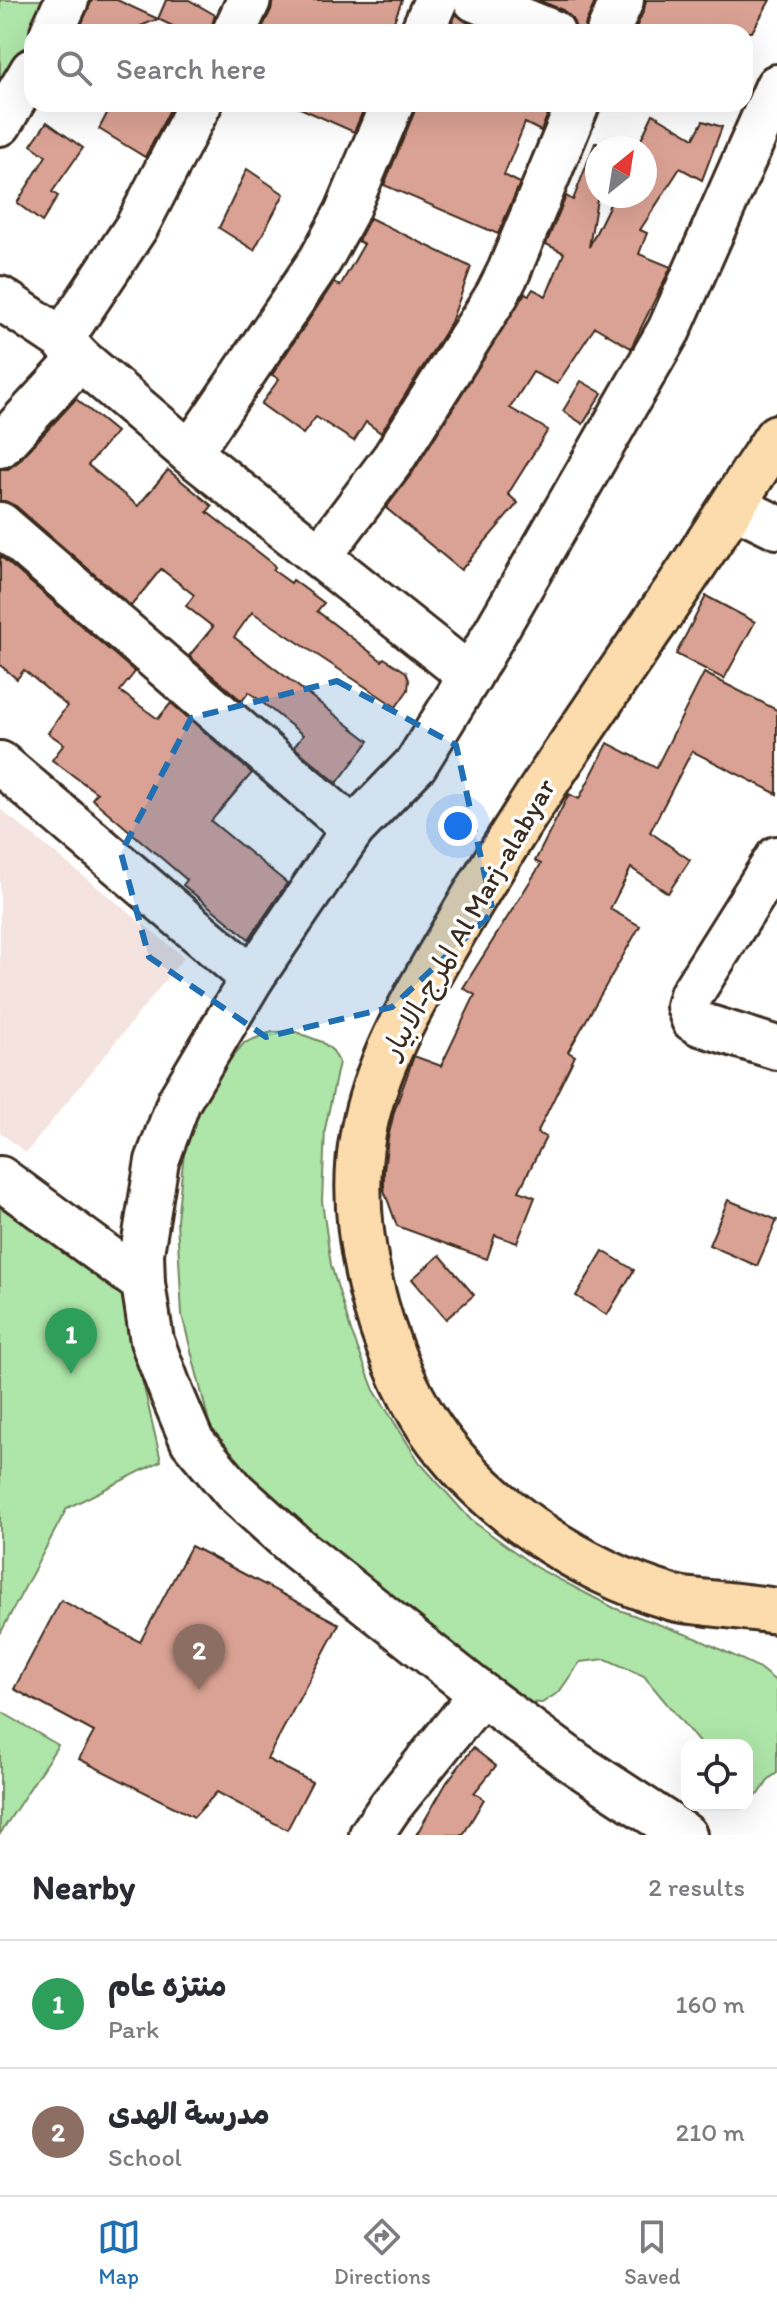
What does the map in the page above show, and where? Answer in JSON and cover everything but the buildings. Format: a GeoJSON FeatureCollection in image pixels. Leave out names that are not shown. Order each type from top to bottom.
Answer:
{"type":"FeatureCollection","features":[{"type":"Feature","properties":{"kind":"main road","name":"المرج-الابيار Al Marj-alabyar"},"geometry":{"type":"LineString","coordinates":[[777,437],[509,837],[409,1009],[380,1071],[363,1133],[359,1162],[361,1226],[368,1273],[393,1358],[418,1409],[442,1446],[511,1514],[615,1577],[674,1599],[777,1611]]}},
{"type":"Feature","properties":{"kind":"street"},"geometry":{"type":"LineString","coordinates":[[56,24],[67,0]]}},
{"type":"Feature","properties":{"kind":"street"},"geometry":{"type":"LineString","coordinates":[[238,24],[249,0]]}},
{"type":"Feature","properties":{"kind":"street"},"geometry":{"type":"LineString","coordinates":[[426,24],[436,0]]}},
{"type":"Feature","properties":{"kind":"street"},"geometry":{"type":"LineString","coordinates":[[475,0],[534,24]]}},
{"type":"Feature","properties":{"kind":"street"},"geometry":{"type":"LineString","coordinates":[[612,24],[622,0]]}},
{"type":"Feature","properties":{"kind":"street"},"geometry":{"type":"LineString","coordinates":[[0,124],[24,84]]}},
{"type":"Feature","properties":{"kind":"street"},"geometry":{"type":"LineString","coordinates":[[685,1835],[575,1763],[481,1694],[297,1548],[234,1491],[192,1441],[152,1341],[142,1253],[157,1161],[179,1101],[252,978],[353,829],[416,764],[470,676],[669,330],[763,107]]}},
{"type":"Feature","properties":{"kind":"street"},"geometry":{"type":"LineString","coordinates":[[0,446],[71,349],[196,112]]}},
{"type":"Feature","properties":{"kind":"street"},"geometry":{"type":"LineString","coordinates":[[190,453],[321,259],[346,213],[389,112]]}},
{"type":"Feature","properties":{"kind":"street"},"geometry":{"type":"LineString","coordinates":[[320,556],[393,459],[497,295],[575,112]]}},
{"type":"Feature","properties":{"kind":"street"},"geometry":{"type":"LineString","coordinates":[[0,298],[71,349],[190,453],[470,676]]}},
{"type":"Feature","properties":{"kind":"street"},"geometry":{"type":"LineString","coordinates":[[732,505],[777,527]]}},
{"type":"Feature","properties":{"kind":"street"},"geometry":{"type":"LineString","coordinates":[[0,524],[353,829]]}},
{"type":"Feature","properties":{"kind":"street"},"geometry":{"type":"LineString","coordinates":[[0,763],[252,978]]}},
{"type":"Feature","properties":{"kind":"street"},"geometry":{"type":"LineString","coordinates":[[777,858],[691,995],[688,1006],[693,1020],[700,1024],[777,1048]]}},
{"type":"Feature","properties":{"kind":"street"},"geometry":{"type":"LineString","coordinates":[[0,1178],[143,1283]]}},
{"type":"Feature","properties":{"kind":"street"},"geometry":{"type":"LineString","coordinates":[[371,1835],[481,1694]]}},
{"type":"Feature","properties":{"kind":"highlighted area"},"geometry":{"type":"Polygon","coordinates":[[[337,681],[456,745],[493,912],[392,1007],[266,1037],[149,957],[121,853],[191,718],[337,681]]]}},
{"type":"Feature","properties":{"kind":"shaded area"},"geometry":{"type":"Polygon","coordinates":[[[0,809],[184,957],[26,1153],[0,1132],[0,809]]]}},
{"type":"Feature","properties":{"kind":"green space"},"geometry":{"type":"Polygon","coordinates":[[[0,0],[56,0],[38,24],[24,24],[24,64],[0,112],[0,0]]]}},
{"type":"Feature","properties":{"kind":"green space"},"geometry":{"type":"Polygon","coordinates":[[[271,1032],[296,1032],[322,1042],[333,1051],[339,1062],[325,1129],[322,1201],[331,1265],[351,1331],[374,1390],[420,1463],[471,1520],[537,1568],[614,1608],[696,1638],[758,1667],[777,1682],[777,1773],[759,1794],[753,1795],[753,1739],[696,1739],[644,1676],[606,1659],[580,1662],[559,1692],[542,1703],[522,1702],[263,1499],[213,1438],[182,1315],[177,1221],[184,1152],[196,1118],[223,1068],[244,1043],[271,1032]]]}},
{"type":"Feature","properties":{"kind":"green space"},"geometry":{"type":"Polygon","coordinates":[[[0,1207],[121,1288],[161,1461],[67,1508],[0,1634],[0,1207]]]}},
{"type":"Feature","properties":{"kind":"green space"},"geometry":{"type":"Polygon","coordinates":[[[0,1711],[58,1745],[0,1834],[0,1711]]]}},
{"type":"Feature","properties":{"kind":"place","name":"منتزه عام"},"geometry":{"type":"Point","coordinates":[71,1374]}},
{"type":"Feature","properties":{"kind":"place","name":"مدرسة الهدى"},"geometry":{"type":"Point","coordinates":[199,1690]}}]}
